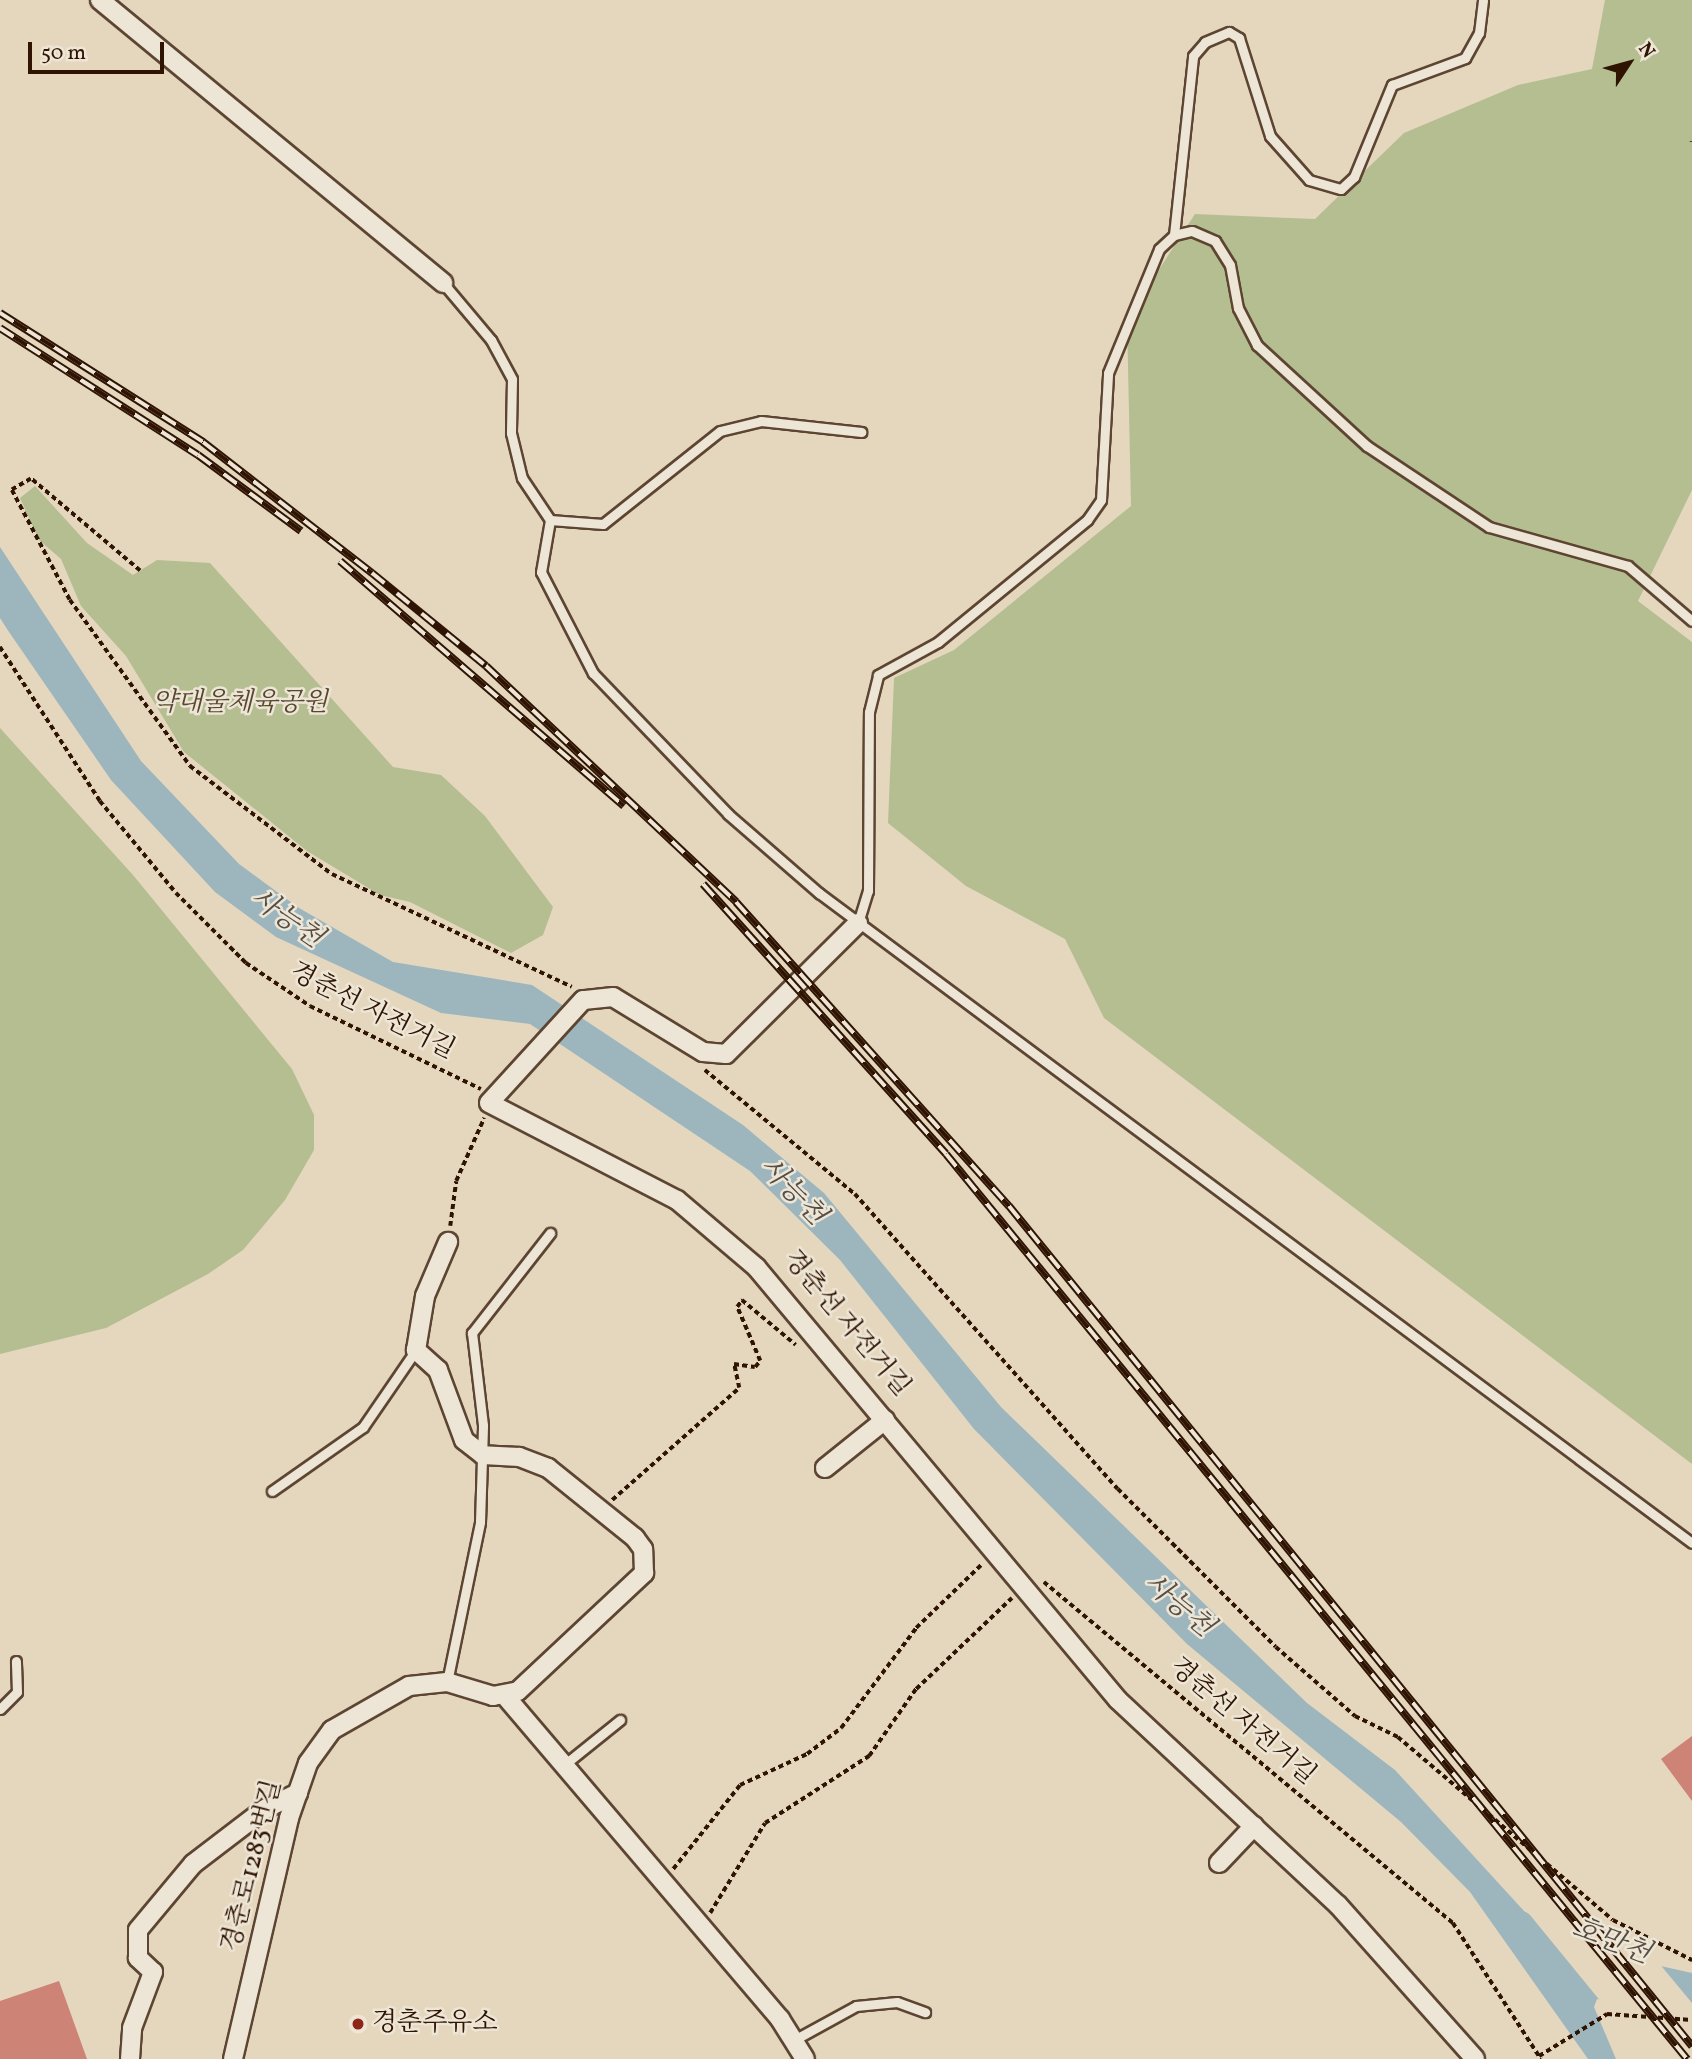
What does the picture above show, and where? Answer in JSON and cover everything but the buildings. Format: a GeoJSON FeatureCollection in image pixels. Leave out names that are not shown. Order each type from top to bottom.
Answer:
{"type":"FeatureCollection","features":[{"type":"Feature","properties":{"kind":"street"},"geometry":{"type":"LineString","coordinates":[[100,0],[443,283]]}},
{"type":"Feature","properties":{"kind":"street"},"geometry":{"type":"LineString","coordinates":[[858,923],[726,1054],[703,1052],[612,997],[591,1000],[495,1095],[677,1200],[756,1267],[813,1330],[994,1553],[1027,1580],[1135,1717],[1338,1905],[1475,2059]]}},
{"type":"Feature","properties":{"kind":"street"},"geometry":{"type":"LineString","coordinates":[[448,1242],[425,1296],[416,1350],[438,1370],[464,1440],[483,1455],[532,1460],[600,1510],[643,1549],[645,1573],[506,1697],[702,1927],[794,2040],[805,2059]]}},
{"type":"Feature","properties":{"kind":"street"},"geometry":{"type":"LineString","coordinates":[[825,1468],[886,1420]]}},
{"type":"Feature","properties":{"kind":"street","name":"경춘로1283번길"},"geometry":{"type":"LineString","coordinates":[[233,2059],[298,1793],[308,1763],[353,1714],[409,1686],[447,1682],[506,1697]]}},
{"type":"Feature","properties":{"kind":"street"},"geometry":{"type":"LineString","coordinates":[[130,2059],[132,2028],[153,1972],[138,1958],[138,1930],[193,1864],[265,1809],[298,1793]]}},
{"type":"Feature","properties":{"kind":"street"},"geometry":{"type":"LineString","coordinates":[[1219,1863],[1254,1826]]}},
{"type":"Feature","properties":{"kind":"lane"},"geometry":{"type":"LineString","coordinates":[[1174,235],[1183,104],[1193,56],[1205,42],[1228,32],[1239,38],[1270,136],[1309,180],[1340,189],[1354,177],[1392,85],[1465,58],[1479,33],[1483,0]]}},
{"type":"Feature","properties":{"kind":"lane"},"geometry":{"type":"LineString","coordinates":[[858,923],[868,891],[869,712],[878,675],[938,642],[1096,511],[1108,373],[1159,249],[1174,235],[1192,231],[1214,241],[1230,265],[1238,309],[1257,345],[1367,446],[1489,527],[1628,566],[1692,621]]}},
{"type":"Feature","properties":{"kind":"lane"},"geometry":{"type":"LineString","coordinates":[[443,283],[491,340],[512,379],[511,433],[522,478],[550,520],[541,572],[593,673],[729,814],[858,923],[1692,1543]]}},
{"type":"Feature","properties":{"kind":"lane"},"geometry":{"type":"LineString","coordinates":[[550,520],[603,524],[720,432],[761,421],[861,432]]}},
{"type":"Feature","properties":{"kind":"lane"},"geometry":{"type":"LineString","coordinates":[[447,1682],[480,1522],[483,1455],[472,1333],[550,1233]]}},
{"type":"Feature","properties":{"kind":"lane"},"geometry":{"type":"LineString","coordinates":[[272,1492],[363,1427],[416,1350]]}},
{"type":"Feature","properties":{"kind":"lane"},"geometry":{"type":"LineString","coordinates":[[0,1709],[17,1692],[16,1661]]}},
{"type":"Feature","properties":{"kind":"lane"},"geometry":{"type":"LineString","coordinates":[[564,1765],[620,1720]]}},
{"type":"Feature","properties":{"kind":"lane"},"geometry":{"type":"LineString","coordinates":[[794,2040],[856,2006],[897,2002],[925,2012]]}},
{"type":"Feature","properties":{"kind":"path"},"geometry":{"type":"LineString","coordinates":[[140,571],[31,479],[12,490],[70,600],[190,766],[332,874],[591,1000]]}},
{"type":"Feature","properties":{"kind":"path","name":"경춘선 자전거길"},"geometry":{"type":"LineString","coordinates":[[0,647],[100,801],[176,893],[246,962],[310,1006],[495,1095]]}},
{"type":"Feature","properties":{"kind":"path"},"geometry":{"type":"LineString","coordinates":[[700,1066],[763,1112],[855,1194],[1118,1489],[1276,1647],[1356,1716],[1398,1737],[1613,1920],[1692,1960]]}},
{"type":"Feature","properties":{"kind":"path"},"geometry":{"type":"LineString","coordinates":[[448,1242],[456,1181],[477,1143],[495,1095]]}},
{"type":"Feature","properties":{"kind":"path"},"geometry":{"type":"LineString","coordinates":[[600,1510],[715,1414],[739,1388],[734,1363],[755,1367],[760,1361],[737,1307],[743,1300],[796,1345],[813,1330]]}},
{"type":"Feature","properties":{"kind":"path"},"geometry":{"type":"LineString","coordinates":[[663,1882],[740,1786],[807,1754],[841,1728],[916,1628],[994,1553]]}},
{"type":"Feature","properties":{"kind":"path"},"geometry":{"type":"LineString","coordinates":[[702,1927],[765,1824],[869,1756],[916,1689],[1027,1580]]}},
{"type":"Feature","properties":{"kind":"path","name":"경춘선 자전거길"},"geometry":{"type":"LineString","coordinates":[[1027,1580],[1453,1923],[1540,2058]]}},
{"type":"Feature","properties":{"kind":"path"},"geometry":{"type":"LineString","coordinates":[[1540,2058],[1607,2014],[1692,2020]]}},
{"type":"Feature","properties":{"kind":"green space"},"geometry":{"type":"Polygon","coordinates":[[[1605,0],[1692,0],[1692,490],[1638,601],[1692,642],[1692,1464],[1104,1018],[1065,939],[966,886],[888,823],[894,678],[954,650],[1131,506],[1127,319],[1195,214],[1315,219],[1404,133],[1518,85],[1592,69],[1605,0]]]}},
{"type":"Feature","properties":{"kind":"green space","name":"약대울체육공원"},"geometry":{"type":"Polygon","coordinates":[[[35,486],[87,543],[133,575],[157,560],[210,563],[393,767],[441,775],[485,816],[553,907],[543,935],[511,953],[410,902],[380,895],[307,851],[184,752],[126,656],[81,606],[61,559],[39,540],[20,498],[35,486]]]}},
{"type":"Feature","properties":{"kind":"green space"},"geometry":{"type":"Polygon","coordinates":[[[0,728],[133,875],[292,1069],[314,1115],[314,1150],[285,1200],[243,1250],[208,1274],[106,1328],[0,1354],[0,728]]]}},
{"type":"Feature","properties":{"kind":"water","name":"사능천"},"geometry":{"type":"Polygon","coordinates":[[[0,547],[141,761],[239,864],[299,908],[393,962],[532,985],[743,1125],[824,1193],[1001,1407],[1307,1703],[1395,1770],[1524,1911],[1593,1951],[1692,1973],[1692,2015],[1597,1999],[1594,2007],[1616,2059],[1588,2059],[1470,1892],[1401,1822],[1187,1644],[974,1429],[840,1260],[750,1171],[530,1024],[441,1013],[276,937],[215,892],[111,780],[0,618],[0,547]]]}},
{"type":"Feature","properties":{"kind":"pier"},"geometry":{"type":"Polygon","coordinates":[[[1512,1893],[1526,1909],[1594,1948],[1658,1962],[1692,2003],[1692,2018],[1602,2003],[1512,1893]]]}},
{"type":"Feature","properties":{"kind":"railway"},"geometry":{"type":"LineString","coordinates":[[0,313],[203,442],[372,573],[486,666],[736,902],[1009,1206],[1692,2046]]}},
{"type":"Feature","properties":{"kind":"railway"},"geometry":{"type":"LineString","coordinates":[[0,328],[198,455],[301,531]]}},
{"type":"Feature","properties":{"kind":"railway"},"geometry":{"type":"LineString","coordinates":[[340,561],[624,806]]}},
{"type":"Feature","properties":{"kind":"railway"},"geometry":{"type":"LineString","coordinates":[[703,884],[946,1154],[1687,2059]]}},
{"type":"Feature","properties":{"kind":"place","name":"경춘주유소"},"geometry":{"type":"Point","coordinates":[358,2024]}},
{"type":"Feature","properties":{"kind":"water label","name":"호만천"},"geometry":{"type":"Point","coordinates":[1611,1942]}}]}
